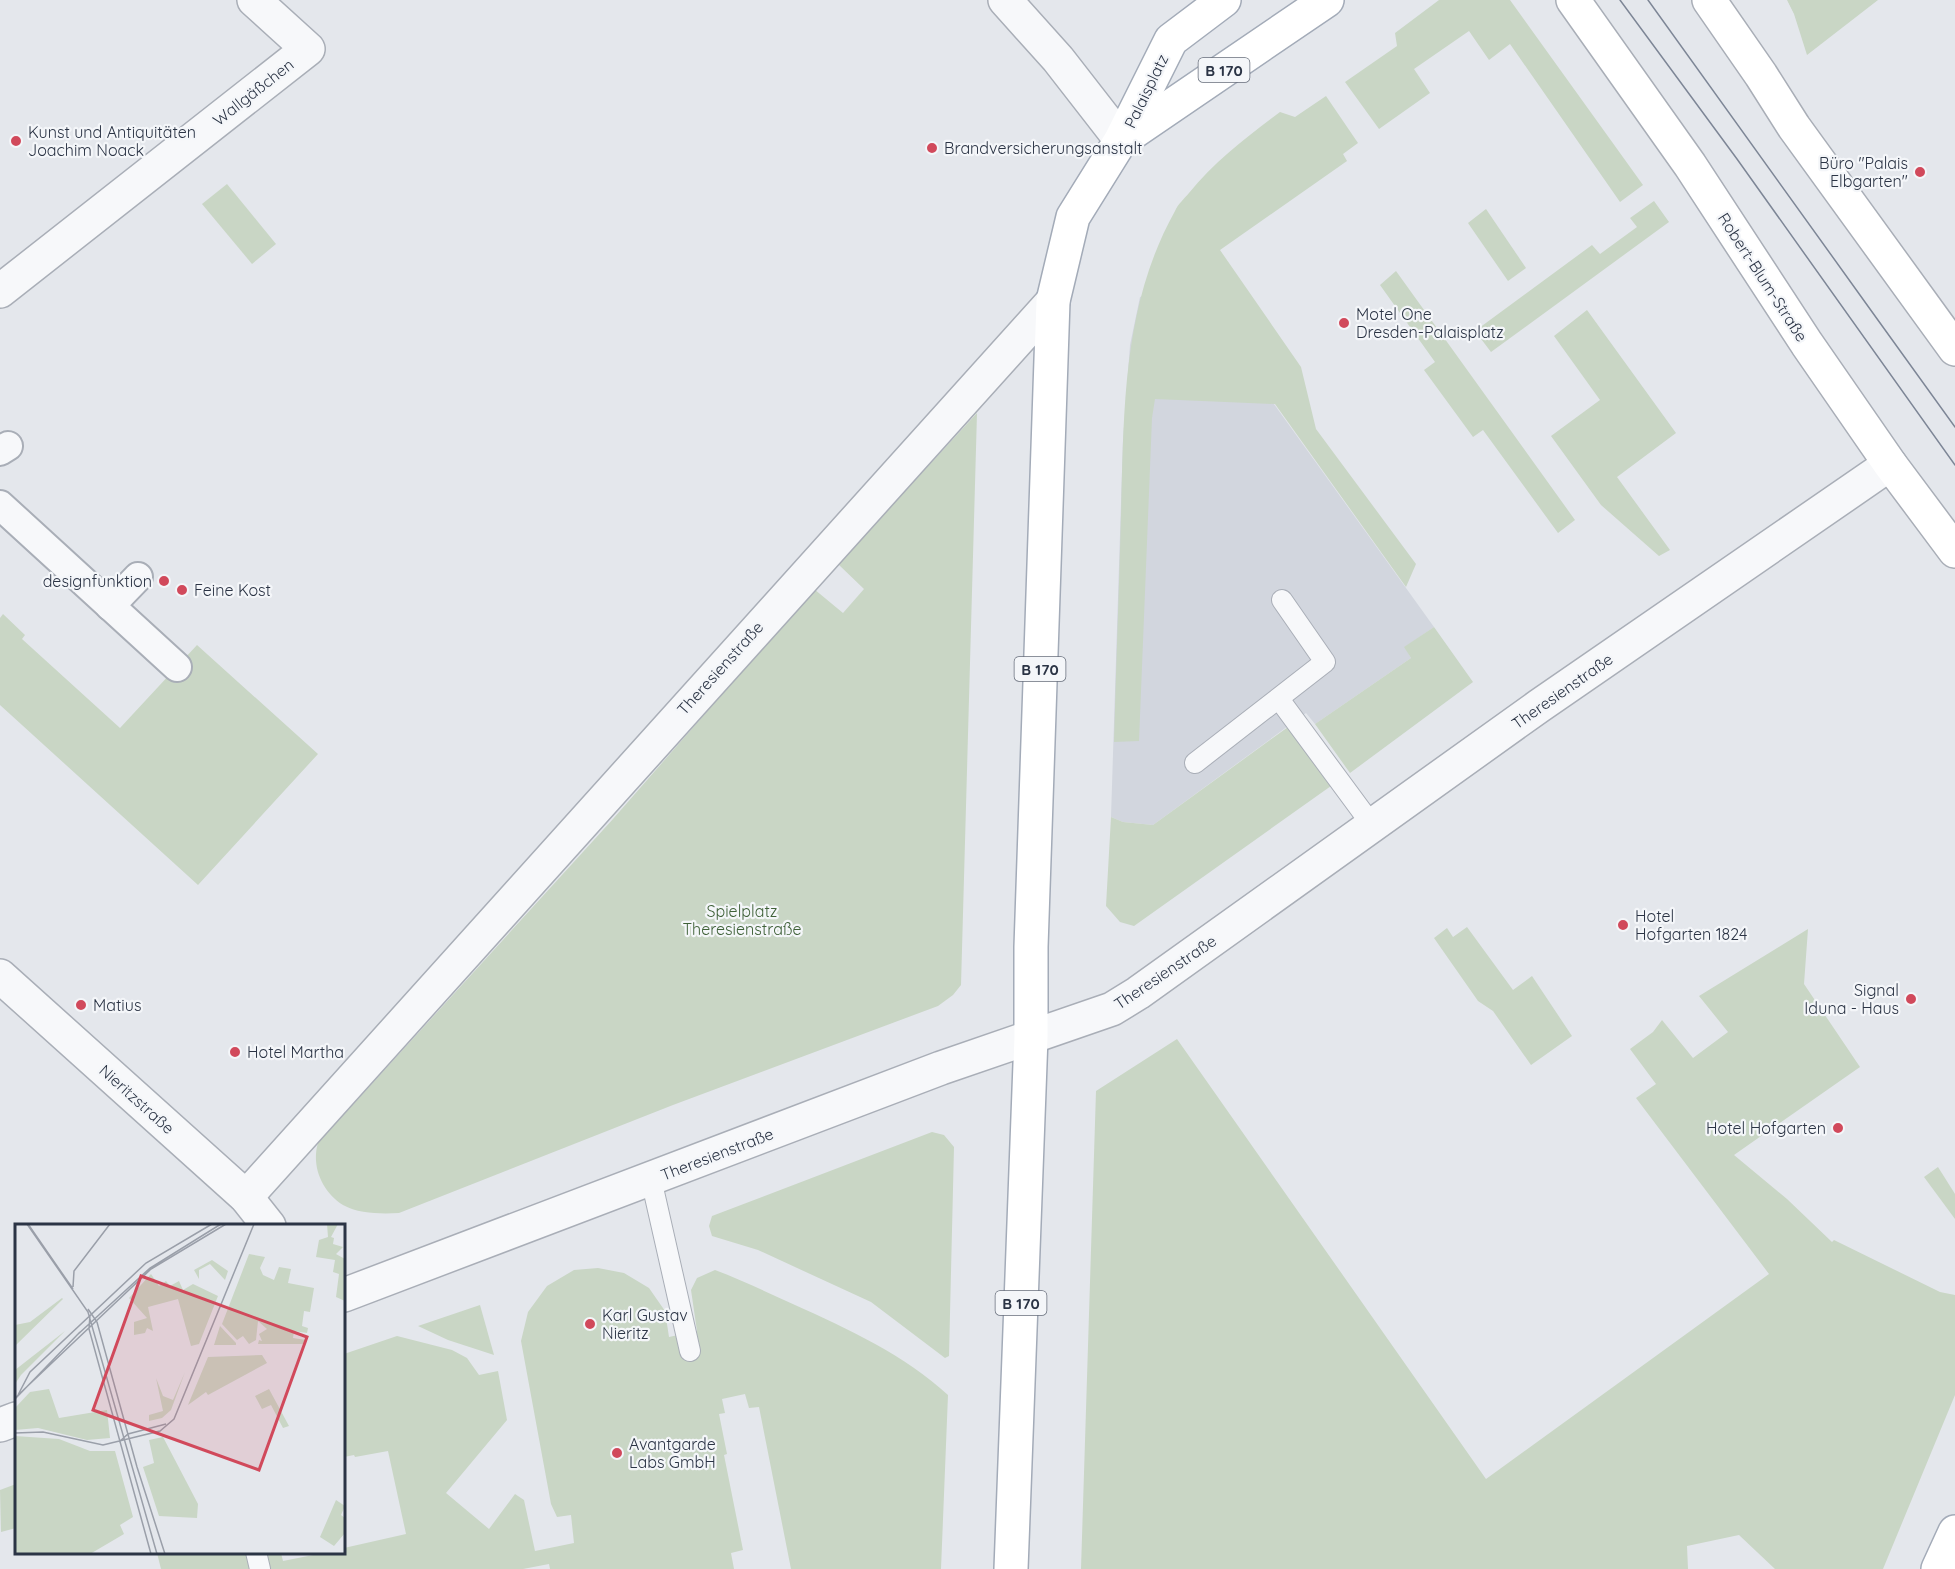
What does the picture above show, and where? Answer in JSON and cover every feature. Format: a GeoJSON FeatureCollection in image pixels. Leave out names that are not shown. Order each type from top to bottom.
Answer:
{"type":"FeatureCollection","features":[{"type":"Feature","properties":{"kind":"main road","name":"Palaisplatz"},"geometry":{"type":"LineString","coordinates":[[1122,140],[1171,39],[1224,0]]}},
{"type":"Feature","properties":{"kind":"main road","name":"Palaisplatz"},"geometry":{"type":"LineString","coordinates":[[1122,140],[1327,0]]}},
{"type":"Feature","properties":{"kind":"main road","name":"Robert-Blum-Straße"},"geometry":{"type":"LineString","coordinates":[[1573,0],[1690,165],[1807,344],[1890,464],[1955,551]]}},
{"type":"Feature","properties":{"kind":"main road"},"geometry":{"type":"LineString","coordinates":[[1709,0],[1794,127],[1955,349]]}},
{"type":"Feature","properties":{"kind":"main road","name":"B 170"},"geometry":{"type":"LineString","coordinates":[[1011,1569],[1053,301],[1073,217],[1122,140]]}},
{"type":"Feature","properties":{"kind":"main road"},"geometry":{"type":"LineString","coordinates":[[1938,1569],[1955,1532]]}},
{"type":"Feature","properties":{"kind":"street","name":"Wallgäßchen"},"geometry":{"type":"LineString","coordinates":[[0,291],[308,49],[254,0]]}},
{"type":"Feature","properties":{"kind":"street"},"geometry":{"type":"LineString","coordinates":[[1005,0],[1058,59],[1122,140]]}},
{"type":"Feature","properties":{"kind":"street","name":"Theresienstraße"},"geometry":{"type":"LineString","coordinates":[[246,1197],[762,621],[1053,301]]}},
{"type":"Feature","properties":{"kind":"street","name":"Theresienstraße"},"geometry":{"type":"LineString","coordinates":[[345,1295],[940,1068],[1112,1009],[1138,993],[1539,705],[1890,464]]}},
{"type":"Feature","properties":{"kind":"street"},"geometry":{"type":"LineString","coordinates":[[0,505],[177,667]]}},
{"type":"Feature","properties":{"kind":"street"},"geometry":{"type":"LineString","coordinates":[[110,606],[138,577]]}},
{"type":"Feature","properties":{"kind":"street","name":"Nieritzstraße"},"geometry":{"type":"LineString","coordinates":[[0,976],[246,1197],[267,1224]]}},
{"type":"Feature","properties":{"kind":"street"},"geometry":{"type":"LineString","coordinates":[[0,1425],[15,1419]]}},
{"type":"Feature","properties":{"kind":"lane"},"geometry":{"type":"LineString","coordinates":[[1195,763],[1325,662],[1282,600]]}},
{"type":"Feature","properties":{"kind":"lane"},"geometry":{"type":"LineString","coordinates":[[1279,699],[1372,825]]}},
{"type":"Feature","properties":{"kind":"lane"},"geometry":{"type":"LineString","coordinates":[[651,1179],[690,1351]]}},
{"type":"Feature","properties":{"kind":"lane"},"geometry":{"type":"LineString","coordinates":[[256,1554],[260,1569]]}},
{"type":"Feature","properties":{"kind":"shaded area"},"geometry":{"type":"Polygon","coordinates":[[[1185,280],[1434,627],[1405,647],[1411,658],[1315,724],[1306,713],[1153,825],[1123,822],[1111,817],[1123,440],[1130,345],[1140,297],[1185,280]]]}},
{"type":"Feature","properties":{"kind":"green space"},"geometry":{"type":"Polygon","coordinates":[[[1439,0],[1510,0],[1643,185],[1620,202],[1510,44],[1489,60],[1469,31],[1414,69],[1430,93],[1379,129],[1345,82],[1397,46],[1395,33],[1439,0]]]}},
{"type":"Feature","properties":{"kind":"green space"},"geometry":{"type":"Polygon","coordinates":[[[1787,0],[1878,0],[1807,55],[1787,0]]]}},
{"type":"Feature","properties":{"kind":"green space"},"geometry":{"type":"Polygon","coordinates":[[[1326,96],[1358,143],[1343,154],[1347,161],[1220,250],[1301,367],[1316,429],[1416,564],[1406,587],[1275,404],[1155,399],[1152,418],[1139,741],[1114,742],[1125,398],[1135,321],[1145,284],[1158,247],[1176,208],[1210,170],[1280,112],[1295,117],[1326,96]]]}},
{"type":"Feature","properties":{"kind":"green space"},"geometry":{"type":"Polygon","coordinates":[[[227,184],[276,244],[252,264],[202,204],[227,184]]]}},
{"type":"Feature","properties":{"kind":"green space"},"geometry":{"type":"Polygon","coordinates":[[[1654,201],[1669,222],[1491,352],[1475,331],[1592,245],[1600,254],[1637,227],[1630,218],[1654,201]]]}},
{"type":"Feature","properties":{"kind":"green space"},"geometry":{"type":"Polygon","coordinates":[[[1486,209],[1526,268],[1508,281],[1468,223],[1486,209]]]}},
{"type":"Feature","properties":{"kind":"green space"},"geometry":{"type":"Polygon","coordinates":[[[1396,271],[1575,520],[1558,533],[1483,430],[1473,437],[1424,370],[1435,362],[1380,285],[1396,271]]]}},
{"type":"Feature","properties":{"kind":"green space"},"geometry":{"type":"Polygon","coordinates":[[[1587,310],[1676,433],[1617,477],[1670,550],[1659,556],[1601,505],[1551,436],[1600,400],[1554,336],[1587,310]]]}},
{"type":"Feature","properties":{"kind":"green space","name":"Spielplatz Theresienstraße"},"geometry":{"type":"Polygon","coordinates":[[[977,413],[961,985],[953,995],[938,1006],[673,1105],[399,1213],[363,1212],[349,1208],[336,1200],[324,1186],[317,1169],[318,1143],[613,819],[814,589],[843,613],[864,589],[838,564],[977,413]]]}},
{"type":"Feature","properties":{"kind":"green space"},"geometry":{"type":"Polygon","coordinates":[[[3,614],[25,635],[22,639],[120,728],[197,645],[318,754],[198,885],[0,705],[0,618],[3,614]]]}},
{"type":"Feature","properties":{"kind":"green space"},"geometry":{"type":"Polygon","coordinates":[[[1434,627],[1473,682],[1350,773],[1315,724],[1411,658],[1404,647],[1434,627]]]}},
{"type":"Feature","properties":{"kind":"green space"},"geometry":{"type":"Polygon","coordinates":[[[1288,727],[1331,786],[1134,926],[1120,922],[1106,906],[1111,817],[1123,822],[1153,825],[1288,727]]]}},
{"type":"Feature","properties":{"kind":"green space"},"geometry":{"type":"Polygon","coordinates":[[[1467,927],[1513,990],[1532,976],[1572,1036],[1531,1065],[1493,1011],[1478,1001],[1434,938],[1447,928],[1453,937],[1467,927]]]}},
{"type":"Feature","properties":{"kind":"green space"},"geometry":{"type":"Polygon","coordinates":[[[1808,929],[1804,984],[1860,1067],[1734,1155],[1787,1199],[1832,1242],[1834,1240],[1940,1292],[1955,1295],[1955,1395],[1883,1569],[1775,1569],[1739,1535],[1687,1546],[1688,1569],[1081,1569],[1096,1091],[1177,1039],[1486,1479],[1769,1274],[1636,1098],[1656,1084],[1630,1049],[1653,1032],[1662,1020],[1693,1058],[1728,1032],[1699,996],[1808,929]]]}},
{"type":"Feature","properties":{"kind":"green space"},"geometry":{"type":"Polygon","coordinates":[[[932,1132],[944,1135],[954,1147],[949,1356],[945,1358],[871,1302],[758,1250],[712,1236],[709,1226],[712,1216],[932,1132]]]}},
{"type":"Feature","properties":{"kind":"green space"},"geometry":{"type":"Polygon","coordinates":[[[1938,1167],[1955,1194],[1955,1219],[1924,1177],[1938,1167]]]}},
{"type":"Feature","properties":{"kind":"green space"},"geometry":{"type":"Polygon","coordinates":[[[598,1268],[624,1273],[649,1288],[665,1311],[669,1337],[697,1331],[691,1290],[697,1278],[715,1270],[855,1333],[895,1355],[931,1381],[948,1395],[941,1569],[791,1569],[759,1407],[749,1408],[745,1394],[722,1399],[725,1413],[719,1414],[727,1454],[724,1455],[743,1550],[731,1553],[734,1569],[550,1569],[549,1564],[523,1569],[161,1569],[157,1554],[281,1554],[283,1561],[318,1554],[345,1554],[345,1548],[406,1534],[388,1451],[345,1457],[345,1354],[397,1336],[452,1350],[467,1358],[479,1375],[498,1371],[507,1420],[446,1493],[489,1529],[515,1494],[524,1500],[535,1551],[574,1543],[571,1515],[557,1517],[551,1504],[521,1341],[528,1312],[547,1286],[574,1270],[598,1268]]]}},
{"type":"Feature","properties":{"kind":"green space"},"geometry":{"type":"Polygon","coordinates":[[[480,1305],[494,1355],[448,1340],[418,1326],[480,1305]]]}},
{"type":"Feature","properties":{"kind":"green space"},"geometry":{"type":"Polygon","coordinates":[[[15,1484],[15,1528],[1,1532],[0,1490],[15,1484]]]}},
{"type":"Feature","properties":{"kind":"tram line"},"geometry":{"type":"LineString","coordinates":[[1620,0],[1737,159],[1955,465]]}},
{"type":"Feature","properties":{"kind":"tram line"},"geometry":{"type":"LineString","coordinates":[[1648,0],[1955,427]]}},
{"type":"Feature","properties":{"kind":"place","name":"Kunst und Antiquitäten Joachim Noack"},"geometry":{"type":"Point","coordinates":[16,141]}},
{"type":"Feature","properties":{"kind":"place","name":"Brandversicherungsanstalt"},"geometry":{"type":"Point","coordinates":[932,148]}},
{"type":"Feature","properties":{"kind":"place","name":"Büro \"Palais Elbgarten\""},"geometry":{"type":"Point","coordinates":[1920,172]}},
{"type":"Feature","properties":{"kind":"place","name":"Motel One Dresden-Palaisplatz"},"geometry":{"type":"Point","coordinates":[1344,323]}},
{"type":"Feature","properties":{"kind":"place","name":"designfunktion"},"geometry":{"type":"Point","coordinates":[164,581]}},
{"type":"Feature","properties":{"kind":"place","name":"Feine Kost"},"geometry":{"type":"Point","coordinates":[182,590]}},
{"type":"Feature","properties":{"kind":"place","name":"Hotel Hofgarten 1824"},"geometry":{"type":"Point","coordinates":[1623,925]}},
{"type":"Feature","properties":{"kind":"place","name":"Signal Iduna - Haus"},"geometry":{"type":"Point","coordinates":[1911,999]}},
{"type":"Feature","properties":{"kind":"place","name":"Matius"},"geometry":{"type":"Point","coordinates":[81,1005]}},
{"type":"Feature","properties":{"kind":"place","name":"Hotel Martha"},"geometry":{"type":"Point","coordinates":[235,1052]}},
{"type":"Feature","properties":{"kind":"place","name":"Hotel Hofgarten"},"geometry":{"type":"Point","coordinates":[1838,1128]}},
{"type":"Feature","properties":{"kind":"place","name":"Karl Gustav Nieritz"},"geometry":{"type":"Point","coordinates":[590,1324]}},
{"type":"Feature","properties":{"kind":"place","name":"Avantgarde Labs GmbH"},"geometry":{"type":"Point","coordinates":[617,1453]}}]}
